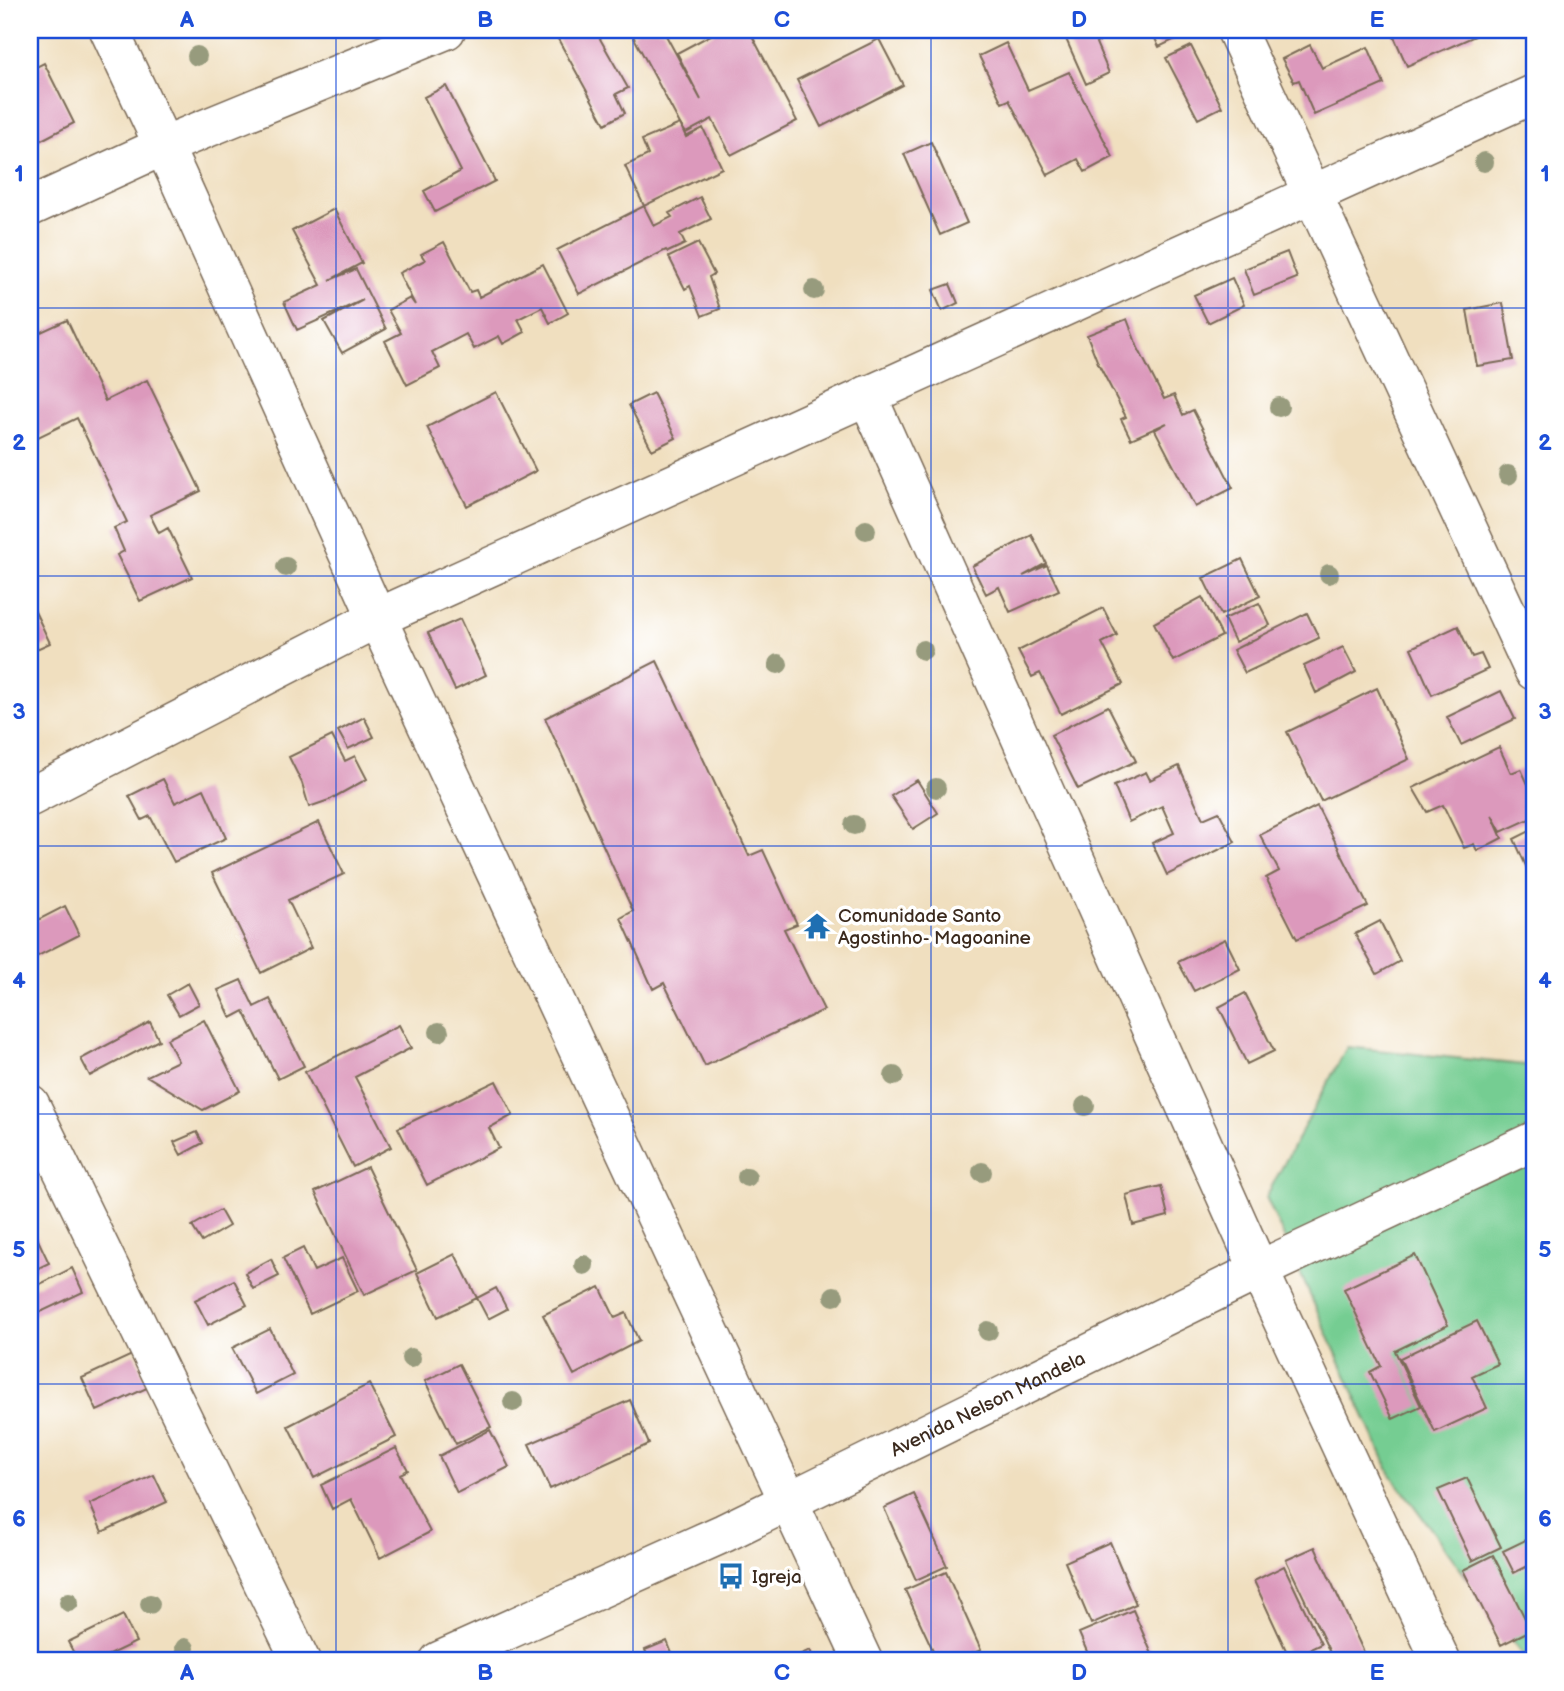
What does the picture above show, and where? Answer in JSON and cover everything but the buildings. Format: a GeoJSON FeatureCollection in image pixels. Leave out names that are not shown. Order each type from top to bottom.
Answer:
{"type":"FeatureCollection","features":[{"type":"Feature","properties":{"kind":"street"},"geometry":{"type":"LineString","coordinates":[[109,30],[377,618],[863,1661]]}},
{"type":"Feature","properties":{"kind":"street"},"geometry":{"type":"LineString","coordinates":[[30,206],[163,146],[446,30]]}},
{"type":"Feature","properties":{"kind":"street"},"geometry":{"type":"LineString","coordinates":[[1236,30],[1534,671]]}},
{"type":"Feature","properties":{"kind":"street"},"geometry":{"type":"LineString","coordinates":[[30,797],[377,618],[1534,94]]}},
{"type":"Feature","properties":{"kind":"street"},"geometry":{"type":"LineString","coordinates":[[867,395],[1259,1269],[1441,1661]]}},
{"type":"Feature","properties":{"kind":"street"},"geometry":{"type":"LineString","coordinates":[[30,1104],[301,1661]]}},
{"type":"Feature","properties":{"kind":"street","name":"Avenida Nelson Mandela"},"geometry":{"type":"LineString","coordinates":[[439,1661],[724,1533],[1259,1269],[1534,1141]]}},
{"type":"Feature","properties":{"kind":"green space"},"geometry":{"type":"Polygon","coordinates":[[[1347,1047],[1534,1066],[1534,1661],[1528,1661],[1390,1473],[1266,1197],[1347,1047]]]}},
{"type":"Feature","properties":{"kind":"place","name":"Comunidade Santo Agostinho- Magoanine"},"geometry":{"type":"Point","coordinates":[817,926]}},
{"type":"Feature","properties":{"kind":"place","name":"Igreja"},"geometry":{"type":"Point","coordinates":[731,1576]}}]}
